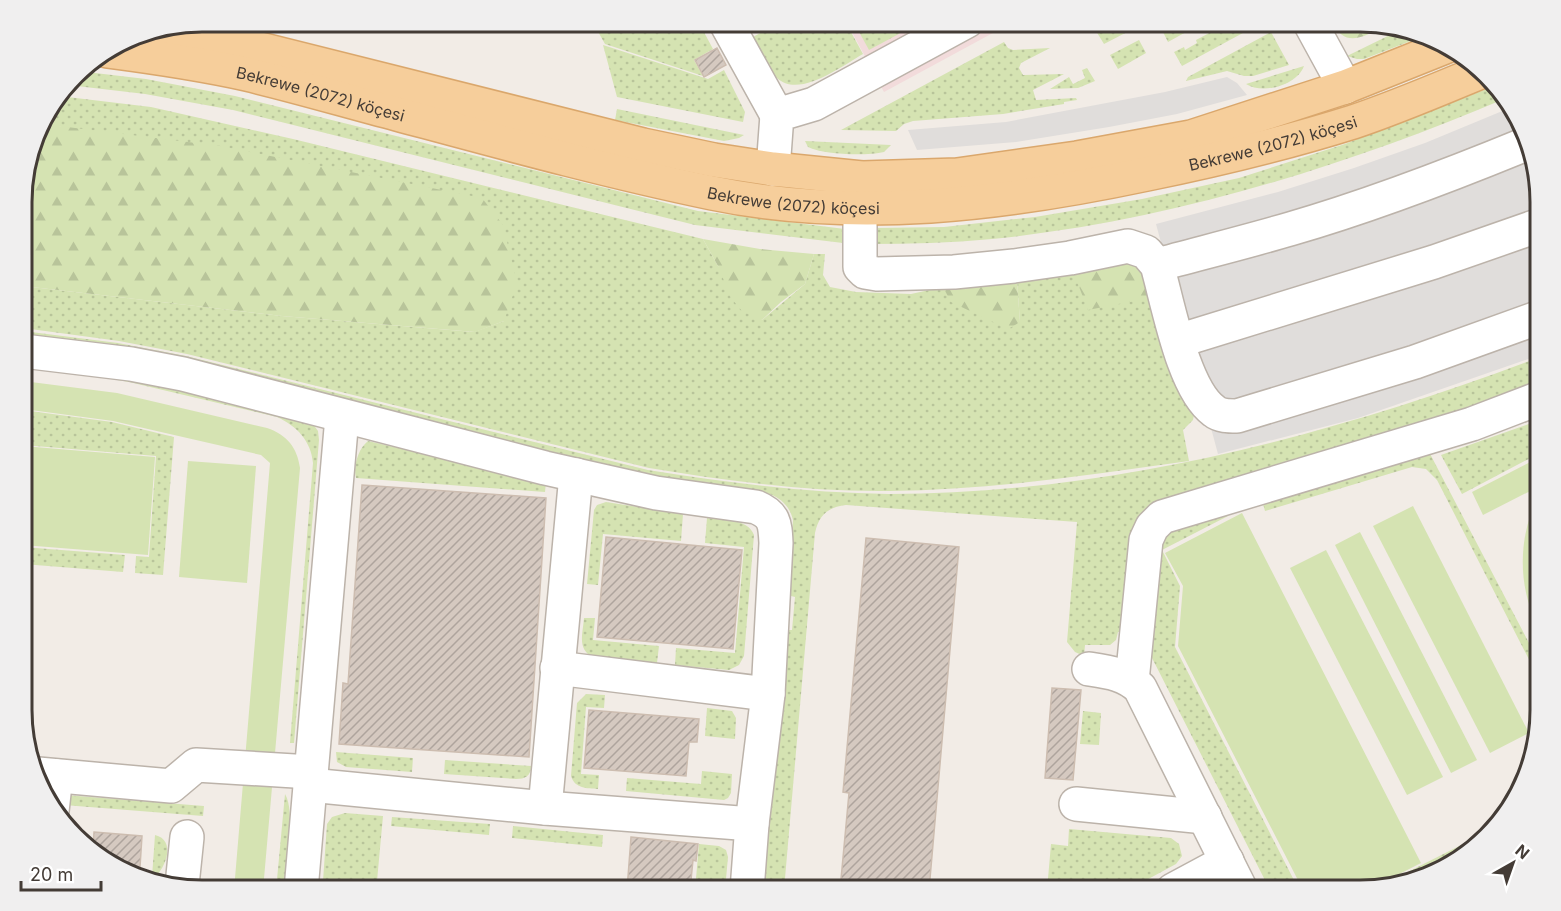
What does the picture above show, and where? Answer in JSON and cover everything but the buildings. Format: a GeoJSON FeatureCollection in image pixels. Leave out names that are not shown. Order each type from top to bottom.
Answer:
{"type":"FeatureCollection","features":[{"type":"Feature","properties":{"kind":"main road","name":"Bekrewe (2072) köçesi"},"geometry":{"type":"LineString","coordinates":[[182,33],[255,48],[643,145],[714,160],[773,169],[862,178],[957,175],[1077,158],[1191,137],[1345,87],[1437,50]]}},
{"type":"Feature","properties":{"kind":"main road","name":"Bekrewe (2072) köçesi"},"geometry":{"type":"LineString","coordinates":[[119,52],[244,74],[460,131],[715,194],[783,203],[860,208],[960,205],[1087,187],[1205,162],[1353,122],[1473,75]]}},
{"type":"Feature","properties":{"kind":"lane"},"geometry":{"type":"LineString","coordinates":[[777,115],[814,104],[948,31]]}},
{"type":"Feature","properties":{"kind":"lane"},"geometry":{"type":"LineString","coordinates":[[1314,31],[1345,87]]}},
{"type":"Feature","properties":{"kind":"lane"},"geometry":{"type":"LineString","coordinates":[[731,32],[777,115],[773,169]]}},
{"type":"Feature","properties":{"kind":"lane"},"geometry":{"type":"LineString","coordinates":[[1157,265],[1290,229],[1404,192],[1520,146]]}},
{"type":"Feature","properties":{"kind":"lane"},"geometry":{"type":"LineString","coordinates":[[860,208],[860,267],[866,272],[877,274],[954,272],[1070,258],[1128,246],[1146,252],[1157,265],[1186,372],[1197,392],[1215,412],[1228,416],[1237,416],[1415,362],[1529,320]]}},
{"type":"Feature","properties":{"kind":"lane"},"geometry":{"type":"LineString","coordinates":[[1178,341],[1434,262],[1529,229]]}},
{"type":"Feature","properties":{"kind":"lane"},"geometry":{"type":"LineString","coordinates":[[31,352],[97,359],[183,374],[342,417],[576,475],[656,493],[756,507],[765,511],[772,519],[776,543],[768,694],[752,824],[748,880]]}},
{"type":"Feature","properties":{"kind":"lane"},"geometry":{"type":"LineString","coordinates":[[1132,681],[1146,540],[1152,527],[1162,517],[1472,424],[1529,402]]}},
{"type":"Feature","properties":{"kind":"lane"},"geometry":{"type":"LineString","coordinates":[[302,880],[342,417]]}},
{"type":"Feature","properties":{"kind":"lane"},"geometry":{"type":"LineString","coordinates":[[545,808],[576,475]]}},
{"type":"Feature","properties":{"kind":"lane"},"geometry":{"type":"LineString","coordinates":[[557,668],[768,694]]}},
{"type":"Feature","properties":{"kind":"lane"},"geometry":{"type":"LineString","coordinates":[[1089,669],[1122,675],[1132,681],[1148,702],[1234,875],[1217,879]]}},
{"type":"Feature","properties":{"kind":"lane"},"geometry":{"type":"LineString","coordinates":[[47,775],[171,786],[196,765],[545,808],[752,824]]}},
{"type":"Feature","properties":{"kind":"lane"},"geometry":{"type":"LineString","coordinates":[[1076,804],[1205,817]]}},
{"type":"Feature","properties":{"kind":"lane"},"geometry":{"type":"LineString","coordinates":[[184,878],[187,837]]}},
{"type":"Feature","properties":{"kind":"shaded area"},"geometry":{"type":"Polygon","coordinates":[[[852,31],[996,31],[884,92],[852,31]]]}},
{"type":"Feature","properties":{"kind":"shaded area"},"geometry":{"type":"Polygon","coordinates":[[[1227,77],[1237,83],[1247,95],[1177,114],[1109,127],[1016,142],[917,150],[908,130],[1006,122],[1165,92],[1227,77]]]}},
{"type":"Feature","properties":{"kind":"shaded area"},"geometry":{"type":"Polygon","coordinates":[[[1503,111],[1517,136],[1526,168],[1529,190],[1529,359],[1358,418],[1218,454],[1156,224],[1278,192],[1425,143],[1503,111]]]}},
{"type":"Feature","properties":{"kind":"green space"},"geometry":{"type":"Polygon","coordinates":[[[851,31],[863,54],[820,78],[797,85],[786,83],[773,74],[753,37],[763,32],[851,31]]]}},
{"type":"Feature","properties":{"kind":"green space"},"geometry":{"type":"Polygon","coordinates":[[[859,31],[904,31],[869,50],[859,31]]]}},
{"type":"Feature","properties":{"kind":"green space"},"geometry":{"type":"Polygon","coordinates":[[[1096,31],[1129,31],[1104,44],[1096,31]]]}},
{"type":"Feature","properties":{"kind":"green space"},"geometry":{"type":"Polygon","coordinates":[[[1163,31],[1188,31],[1168,42],[1163,31]]]}},
{"type":"Feature","properties":{"kind":"green space"},"geometry":{"type":"Polygon","coordinates":[[[1213,31],[1246,31],[1182,66],[1174,52],[1184,47],[1185,50],[1197,43],[1196,40],[1213,31]]]}},
{"type":"Feature","properties":{"kind":"green space"},"geometry":{"type":"Polygon","coordinates":[[[1338,31],[1372,32],[1354,38],[1342,35],[1338,31]]]}},
{"type":"Feature","properties":{"kind":"green space"},"geometry":{"type":"Polygon","coordinates":[[[598,32],[704,32],[713,49],[694,60],[703,76],[605,44],[598,32]]]}},
{"type":"Feature","properties":{"kind":"green space"},"geometry":{"type":"Polygon","coordinates":[[[1271,32],[1289,65],[1253,76],[1227,71],[1186,81],[1188,77],[1271,32]]]}},
{"type":"Feature","properties":{"kind":"green space"},"geometry":{"type":"Polygon","coordinates":[[[1391,35],[1413,40],[1364,59],[1347,56],[1391,35]]]}},
{"type":"Feature","properties":{"kind":"green space"},"geometry":{"type":"Polygon","coordinates":[[[1139,40],[1146,53],[1118,69],[1110,55],[1139,40]]]}},
{"type":"Feature","properties":{"kind":"green space"},"geometry":{"type":"Polygon","coordinates":[[[1004,42],[1008,48],[1013,50],[1050,48],[1021,63],[1019,68],[1023,75],[1064,74],[1033,90],[1036,100],[1076,98],[1077,100],[1003,114],[913,121],[904,124],[896,131],[841,130],[1004,42]]]}},
{"type":"Feature","properties":{"kind":"green space"},"geometry":{"type":"Polygon","coordinates":[[[603,45],[708,79],[724,70],[745,112],[743,122],[617,97],[603,45]]]}},
{"type":"Feature","properties":{"kind":"green space"},"geometry":{"type":"Polygon","coordinates":[[[1304,66],[1294,78],[1279,86],[1261,88],[1246,84],[1304,66]]]}},
{"type":"Feature","properties":{"kind":"green space"},"geometry":{"type":"Polygon","coordinates":[[[1087,68],[1095,81],[1078,88],[1050,89],[1069,77],[1073,84],[1085,78],[1082,70],[1087,68]]]}},
{"type":"Feature","properties":{"kind":"green space"},"geometry":{"type":"Polygon","coordinates":[[[91,73],[146,79],[235,96],[698,211],[845,229],[843,243],[695,225],[233,110],[145,94],[77,86],[91,73]]]}},
{"type":"Feature","properties":{"kind":"green space"},"geometry":{"type":"Polygon","coordinates":[[[1487,89],[1497,102],[1443,124],[1317,169],[1188,205],[1122,220],[992,239],[869,244],[875,228],[944,227],[1035,217],[1142,199],[1239,178],[1345,144],[1487,89]]]}},
{"type":"Feature","properties":{"kind":"green space"},"geometry":{"type":"Polygon","coordinates":[[[68,97],[151,107],[293,139],[703,239],[718,266],[762,320],[805,284],[814,254],[825,254],[823,275],[830,287],[856,292],[911,294],[943,287],[1020,322],[1017,281],[1073,271],[1154,297],[1196,405],[1193,420],[1183,430],[1189,461],[1040,481],[965,488],[859,491],[769,485],[649,468],[187,354],[119,341],[31,329],[31,287],[282,316],[474,332],[504,321],[59,126],[49,126],[68,97]]]}},
{"type":"Feature","properties":{"kind":"green space"},"geometry":{"type":"Polygon","coordinates":[[[617,109],[744,135],[724,141],[615,120],[617,109]]]}},
{"type":"Feature","properties":{"kind":"green space"},"geometry":{"type":"Polygon","coordinates":[[[49,126],[220,146],[482,198],[503,225],[517,283],[504,321],[475,332],[282,316],[31,287],[33,179],[37,157],[49,126]]]}},
{"type":"Feature","properties":{"kind":"green space"},"geometry":{"type":"Polygon","coordinates":[[[805,141],[891,145],[884,152],[845,154],[815,150],[808,147],[805,141]]]}},
{"type":"Feature","properties":{"kind":"green space"},"geometry":{"type":"Polygon","coordinates":[[[703,239],[760,249],[814,254],[805,284],[762,320],[742,311],[731,298],[718,266],[703,239]]]}},
{"type":"Feature","properties":{"kind":"green space"},"geometry":{"type":"Polygon","coordinates":[[[1144,261],[1154,297],[1088,310],[1073,271],[1144,261]]]}},
{"type":"Feature","properties":{"kind":"green space"},"geometry":{"type":"Polygon","coordinates":[[[1017,281],[1020,322],[1008,329],[951,302],[943,287],[1017,281]]]}},
{"type":"Feature","properties":{"kind":"green space"},"geometry":{"type":"Polygon","coordinates":[[[31,332],[118,343],[186,356],[648,470],[768,486],[829,492],[889,494],[972,491],[1055,484],[1220,455],[1302,435],[1383,411],[1529,361],[1529,389],[1511,396],[1171,501],[1126,632],[1118,632],[1116,640],[1110,645],[1085,645],[1084,656],[1075,652],[1067,642],[1077,522],[846,505],[829,510],[819,521],[815,533],[785,880],[763,880],[784,630],[792,630],[795,597],[787,595],[793,520],[790,511],[782,501],[770,494],[647,475],[31,339],[31,332]]]}},
{"type":"Feature","properties":{"kind":"green space"},"geometry":{"type":"Polygon","coordinates":[[[82,370],[183,390],[313,424],[318,431],[294,743],[290,743],[313,463],[306,441],[291,425],[277,417],[129,382],[82,374],[82,370]]]}},
{"type":"Feature","properties":{"kind":"green space"},"geometry":{"type":"Polygon","coordinates":[[[31,382],[117,393],[267,428],[285,438],[296,454],[300,468],[264,880],[235,880],[270,463],[261,455],[113,421],[31,410],[31,382]]]}},
{"type":"Feature","properties":{"kind":"green space"},"geometry":{"type":"Polygon","coordinates":[[[31,411],[112,422],[174,437],[163,575],[135,573],[136,556],[149,557],[156,456],[31,446],[31,411]]]}},
{"type":"Feature","properties":{"kind":"green space"},"geometry":{"type":"Polygon","coordinates":[[[1529,424],[1529,459],[1462,494],[1441,455],[1529,424]]]}},
{"type":"Feature","properties":{"kind":"green space"},"geometry":{"type":"Polygon","coordinates":[[[368,441],[546,482],[545,492],[356,478],[357,458],[361,448],[368,441]]]}},
{"type":"Feature","properties":{"kind":"green space"},"geometry":{"type":"Polygon","coordinates":[[[31,447],[155,457],[148,555],[31,546],[31,447]]]}},
{"type":"Feature","properties":{"kind":"green space"},"geometry":{"type":"Polygon","coordinates":[[[1428,450],[1529,643],[1529,660],[1437,480],[1426,469],[1412,467],[1265,511],[1262,500],[1428,450]]]}},
{"type":"Feature","properties":{"kind":"green space"},"geometry":{"type":"Polygon","coordinates":[[[188,461],[256,466],[247,583],[179,577],[188,461]]]}},
{"type":"Feature","properties":{"kind":"green space"},"geometry":{"type":"Polygon","coordinates":[[[1529,463],[1529,492],[1483,515],[1472,492],[1529,463]]]}},
{"type":"Feature","properties":{"kind":"green space"},"geometry":{"type":"Polygon","coordinates":[[[606,502],[683,514],[681,541],[603,534],[598,585],[587,584],[594,510],[597,505],[606,502]]]}},
{"type":"Feature","properties":{"kind":"green space"},"geometry":{"type":"Polygon","coordinates":[[[1413,506],[1528,730],[1527,734],[1490,753],[1373,526],[1413,506]]]}},
{"type":"Feature","properties":{"kind":"green space"},"geometry":{"type":"Polygon","coordinates":[[[1226,511],[1228,516],[1162,550],[1180,586],[1175,647],[1293,879],[1264,879],[1151,656],[1162,533],[1226,511]]]}},
{"type":"Feature","properties":{"kind":"green space"},"geometry":{"type":"Polygon","coordinates":[[[1242,513],[1421,863],[1399,874],[1371,879],[1297,879],[1178,646],[1183,586],[1165,553],[1242,513]]]}},
{"type":"Feature","properties":{"kind":"green space"},"geometry":{"type":"Polygon","coordinates":[[[707,518],[746,525],[754,535],[744,656],[739,665],[729,670],[675,665],[676,648],[735,653],[744,547],[705,543],[707,518]]]}},
{"type":"Feature","properties":{"kind":"green space"},"geometry":{"type":"Polygon","coordinates":[[[1529,520],[1529,604],[1523,562],[1529,520]]]}},
{"type":"Feature","properties":{"kind":"green space"},"geometry":{"type":"Polygon","coordinates":[[[1360,532],[1477,760],[1451,773],[1335,545],[1360,532]]]}},
{"type":"Feature","properties":{"kind":"green space"},"geometry":{"type":"Polygon","coordinates":[[[31,548],[125,555],[123,572],[31,565],[31,548]]]}},
{"type":"Feature","properties":{"kind":"green space"},"geometry":{"type":"Polygon","coordinates":[[[1326,550],[1443,777],[1407,795],[1290,568],[1326,550]]]}},
{"type":"Feature","properties":{"kind":"green space"},"geometry":{"type":"Polygon","coordinates":[[[584,618],[595,618],[593,640],[659,646],[657,663],[592,657],[583,645],[584,618]]]}},
{"type":"Feature","properties":{"kind":"green space"},"geometry":{"type":"Polygon","coordinates":[[[586,694],[605,695],[604,708],[586,707],[581,774],[599,775],[598,789],[578,786],[571,776],[577,703],[586,694]]]}},
{"type":"Feature","properties":{"kind":"green space"},"geometry":{"type":"Polygon","coordinates":[[[707,708],[732,711],[736,718],[735,739],[705,736],[707,708]]]}},
{"type":"Feature","properties":{"kind":"green space"},"geometry":{"type":"Polygon","coordinates":[[[1083,711],[1101,713],[1099,745],[1080,744],[1083,711]]]}},
{"type":"Feature","properties":{"kind":"green space"},"geometry":{"type":"Polygon","coordinates":[[[336,752],[413,758],[412,772],[346,767],[337,762],[336,752]]]}},
{"type":"Feature","properties":{"kind":"green space"},"geometry":{"type":"Polygon","coordinates":[[[445,760],[531,766],[531,769],[525,778],[519,779],[444,774],[445,760]]]}},
{"type":"Feature","properties":{"kind":"green space"},"geometry":{"type":"Polygon","coordinates":[[[702,771],[732,774],[731,793],[728,798],[724,800],[626,791],[627,778],[701,784],[702,771]]]}},
{"type":"Feature","properties":{"kind":"green space"},"geometry":{"type":"Polygon","coordinates":[[[285,794],[290,813],[288,854],[285,880],[277,880],[285,794]]]}},
{"type":"Feature","properties":{"kind":"green space"},"geometry":{"type":"Polygon","coordinates":[[[65,795],[204,806],[203,816],[64,805],[65,795]]]}},
{"type":"Feature","properties":{"kind":"green space"},"geometry":{"type":"Polygon","coordinates":[[[345,813],[383,816],[377,880],[323,880],[327,824],[332,817],[345,813]]]}},
{"type":"Feature","properties":{"kind":"green space"},"geometry":{"type":"Polygon","coordinates":[[[392,817],[490,824],[489,835],[391,826],[392,817]]]}},
{"type":"Feature","properties":{"kind":"green space"},"geometry":{"type":"Polygon","coordinates":[[[513,826],[603,835],[602,847],[512,838],[513,826]]]}},
{"type":"Feature","properties":{"kind":"green space"},"geometry":{"type":"Polygon","coordinates":[[[1069,829],[1171,838],[1179,844],[1182,856],[1176,864],[1148,879],[1048,879],[1051,844],[1068,846],[1069,829]]]}},
{"type":"Feature","properties":{"kind":"green space"},"geometry":{"type":"Polygon","coordinates":[[[155,835],[165,842],[167,854],[159,873],[152,872],[155,835]]]}},
{"type":"Feature","properties":{"kind":"green space"},"geometry":{"type":"Polygon","coordinates":[[[699,844],[719,846],[726,850],[728,857],[726,880],[696,880],[699,844]]]}},
{"type":"Feature","properties":{"kind":"green space"},"geometry":{"type":"Polygon","coordinates":[[[1463,844],[1435,862],[1409,872],[1463,844]]]}}]}
